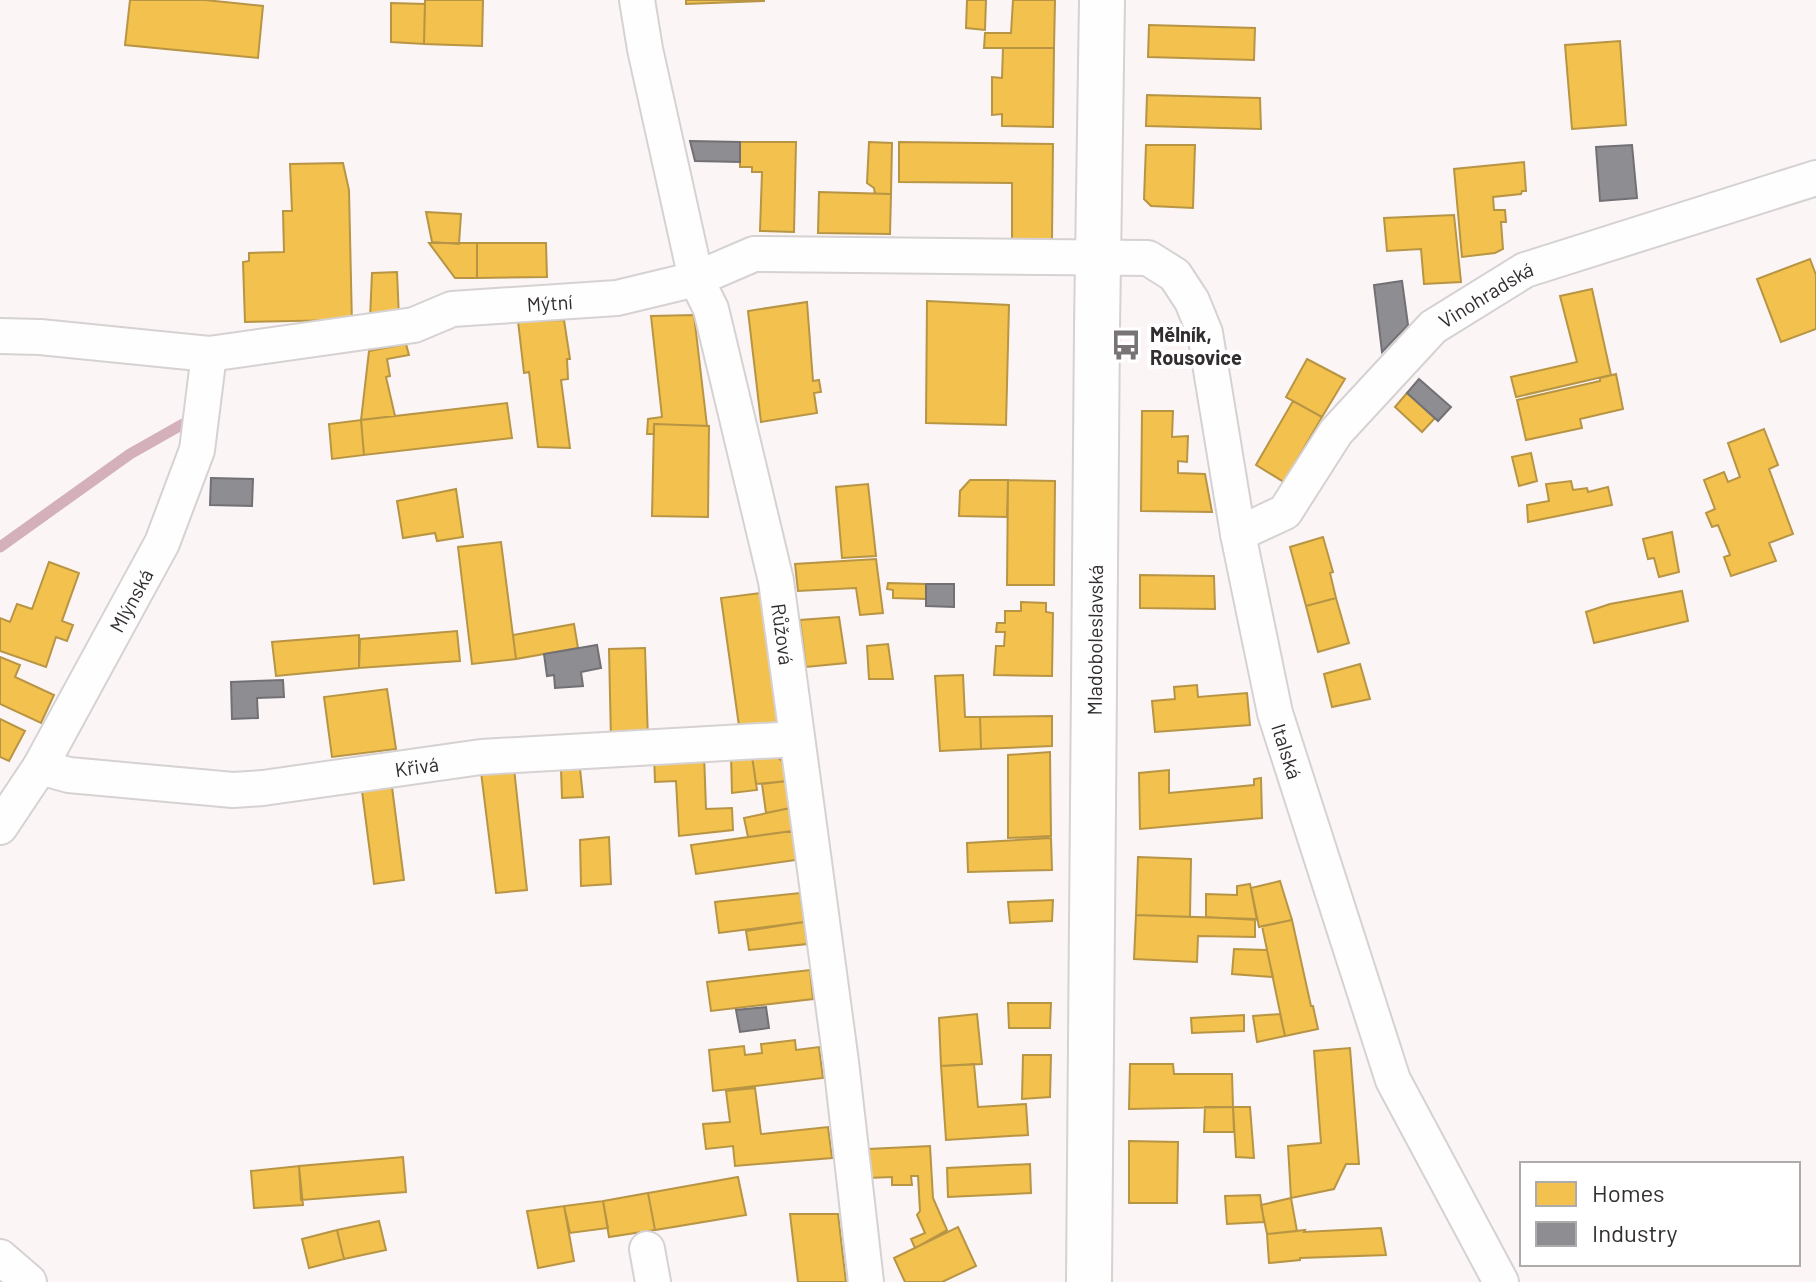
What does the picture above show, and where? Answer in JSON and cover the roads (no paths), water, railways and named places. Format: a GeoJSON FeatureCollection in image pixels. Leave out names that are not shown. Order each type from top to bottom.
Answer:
{"type":"FeatureCollection","features":[{"type":"Feature","properties":{"kind":"main road","name":"Mladoboleslavská"},"geometry":{"type":"LineString","coordinates":[[1089,1262],[1102,0]]}},
{"type":"Feature","properties":{"kind":"street","name":"Růžová"},"geometry":{"type":"LineString","coordinates":[[637,0],[696,279],[711,309],[776,581],[841,1062],[866,1282]]}},
{"type":"Feature","properties":{"kind":"street","name":"Vinohradská"},"geometry":{"type":"LineString","coordinates":[[1238,534],[1285,512],[1336,432],[1433,327],[1525,270],[1816,178]]}},
{"type":"Feature","properties":{"kind":"street","name":"Mýtní"},"geometry":{"type":"LineString","coordinates":[[0,336],[40,337],[209,354],[414,325],[452,309],[617,298],[696,279],[754,254],[1098,257]]}},
{"type":"Feature","properties":{"kind":"street","name":"Italská"},"geometry":{"type":"LineString","coordinates":[[1098,257],[1148,258],[1175,275],[1192,301],[1205,333],[1238,534],[1275,713],[1393,1080],[1501,1282]]}},
{"type":"Feature","properties":{"kind":"street","name":"Mlýnská"},"geometry":{"type":"LineString","coordinates":[[0,827],[40,767],[162,543],[197,450],[209,354]]}},
{"type":"Feature","properties":{"kind":"street","name":"Křivá"},"geometry":{"type":"LineString","coordinates":[[40,767],[69,775],[233,790],[481,757],[796,739]]}},
{"type":"Feature","properties":{"kind":"street"},"geometry":{"type":"LineString","coordinates":[[647,1249],[653,1282]]}},
{"type":"Feature","properties":{"kind":"street"},"geometry":{"type":"LineString","coordinates":[[0,1257],[29,1282]]}},
{"type":"Feature","properties":{"kind":"waterway"},"geometry":{"type":"LineString","coordinates":[[0,547],[130,454],[183,424]]}},
{"type":"Feature","properties":{"kind":"place","name":"Mělník, Rousovice"},"geometry":{"type":"Point","coordinates":[1126,345]}}]}
